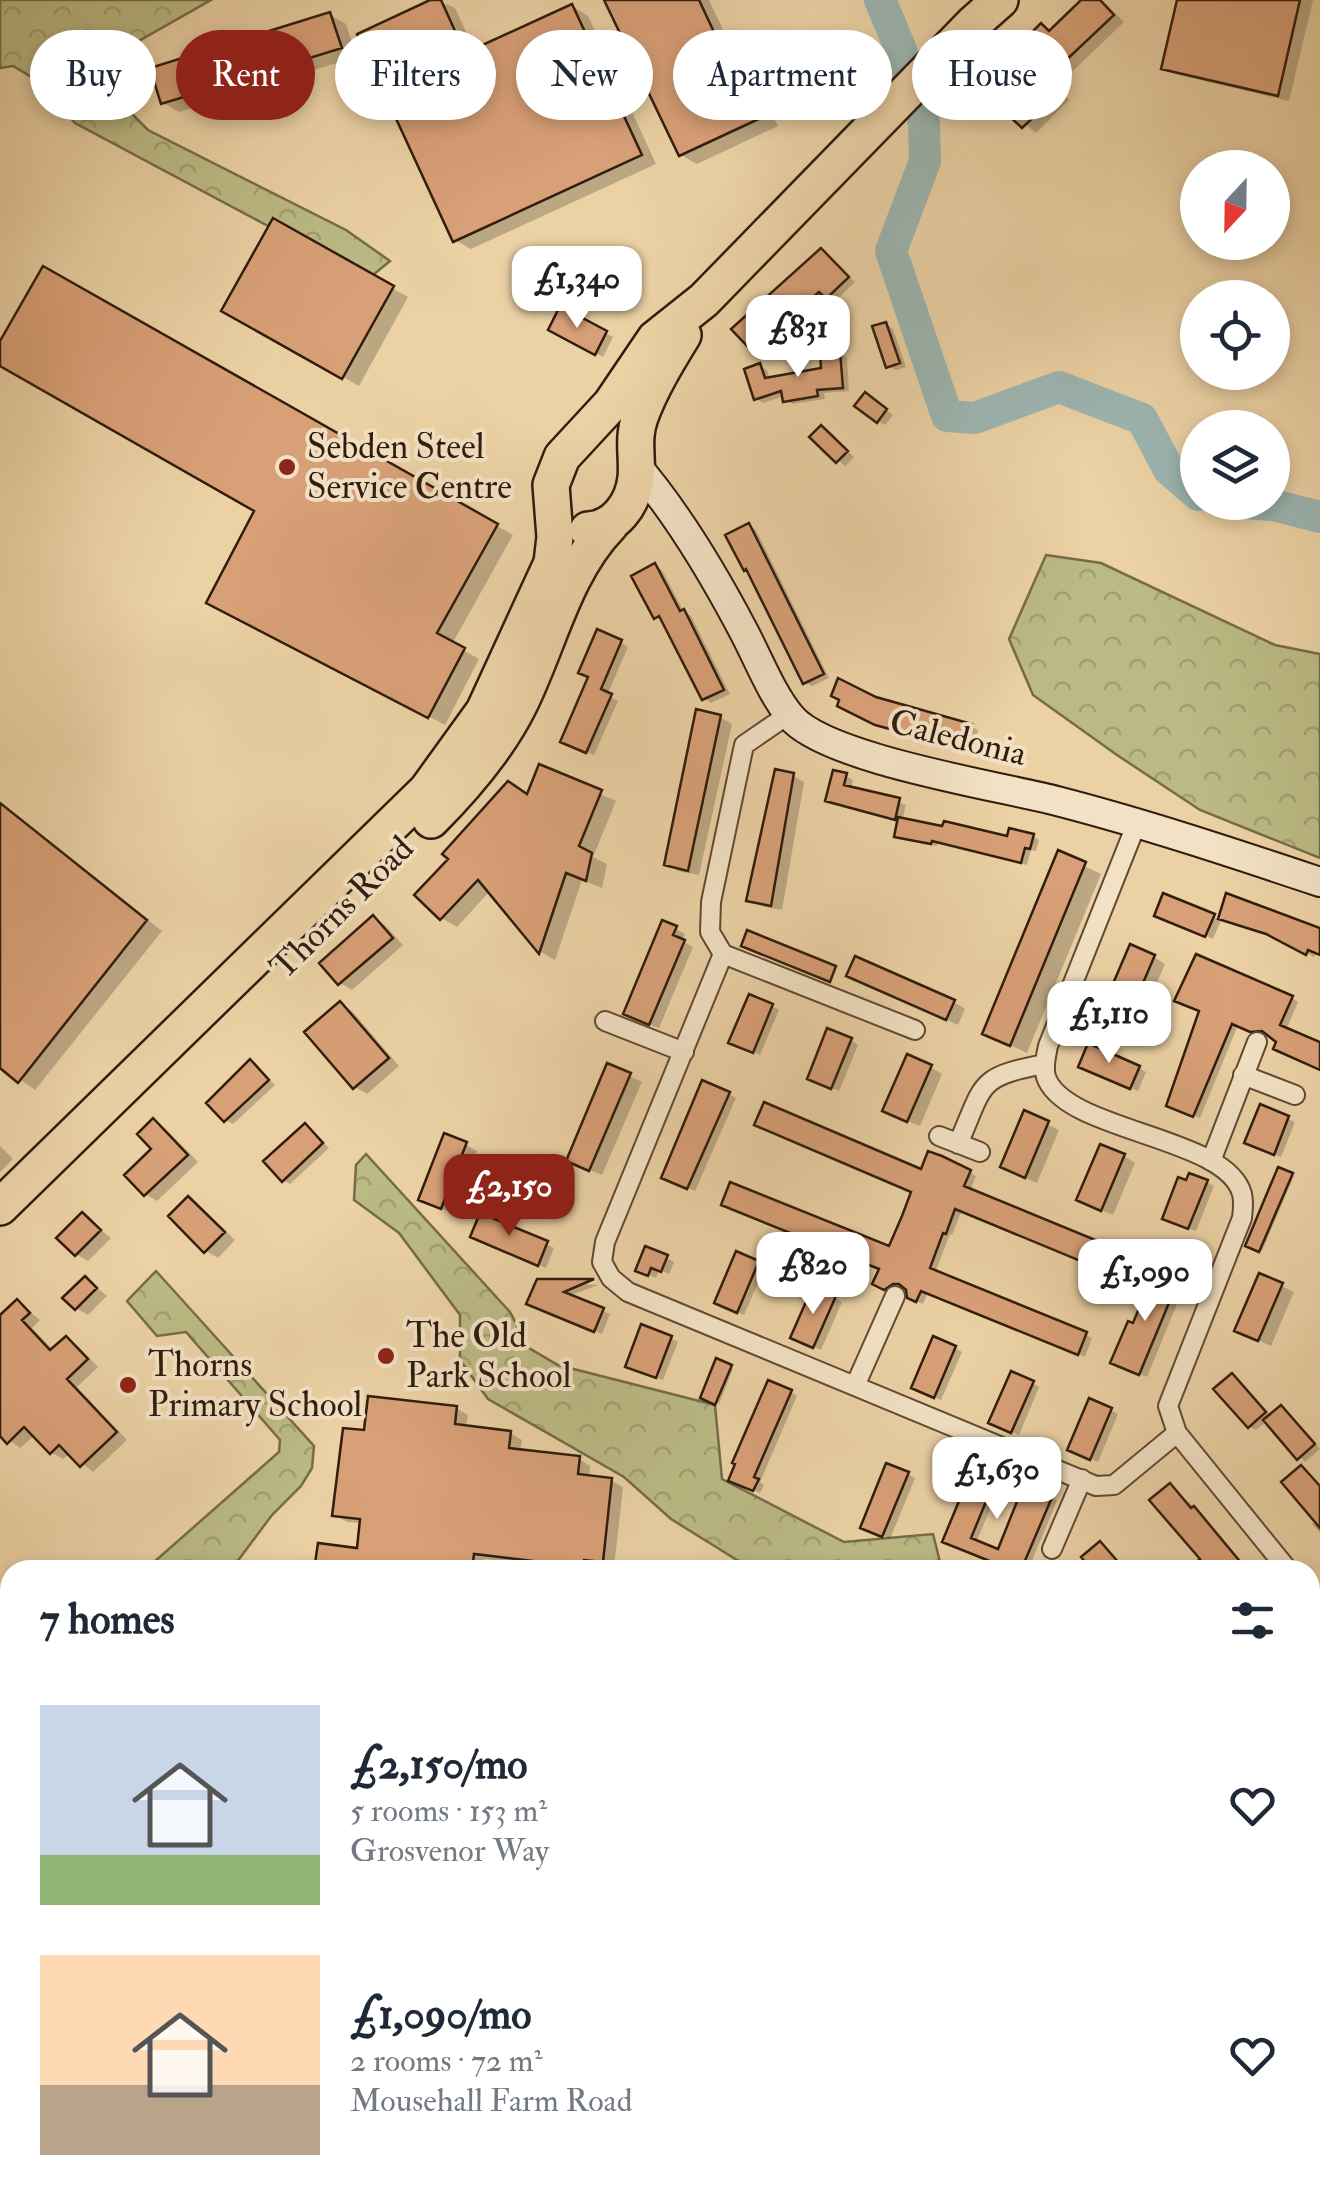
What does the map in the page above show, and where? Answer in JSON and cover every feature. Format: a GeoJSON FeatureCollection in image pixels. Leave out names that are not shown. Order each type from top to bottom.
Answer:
{"type":"FeatureCollection","features":[{"type":"Feature","properties":{"kind":"highway"},"geometry":{"type":"LineString","coordinates":[[704,300],[648,397],[634,442],[636,483],[631,496],[613,522],[598,530],[584,531],[561,520],[553,510],[554,471],[611,404],[655,340],[704,300],[980,12]]}},
{"type":"Feature","properties":{"kind":"highway"},"geometry":{"type":"LineString","coordinates":[[571,448],[581,443],[605,442],[624,451],[635,463]]}},
{"type":"Feature","properties":{"kind":"highway","name":"Thorns Road"},"geometry":{"type":"LineString","coordinates":[[0,1207],[427,790],[462,746],[502,678],[552,563],[553,510]]}},
{"type":"Feature","properties":{"kind":"highway","name":"Thorns Road"},"geometry":{"type":"LineString","coordinates":[[0,1236],[219,1028],[442,808],[486,758],[510,722],[584,557],[613,522]]}},
{"type":"Feature","properties":{"kind":"street","name":"Caledonia"},"geometry":{"type":"LineString","coordinates":[[635,463],[667,503],[731,606],[789,714],[812,736],[837,746],[1194,840],[1320,882]]}},
{"type":"Feature","properties":{"kind":"street"},"geometry":{"type":"LineString","coordinates":[[613,522],[629,516],[652,516],[682,530]]}},
{"type":"Feature","properties":{"kind":"street"},"geometry":{"type":"LineString","coordinates":[[789,714],[744,745],[711,902],[710,932],[722,954],[914,1030]]}},
{"type":"Feature","properties":{"kind":"street"},"geometry":{"type":"LineString","coordinates":[[1136,825],[1054,1030],[1045,1064],[1046,1076],[1052,1087],[1072,1104],[1210,1161],[1238,1184],[1242,1218],[1168,1406],[1177,1433],[1280,1560]]}},
{"type":"Feature","properties":{"kind":"street"},"geometry":{"type":"LineString","coordinates":[[722,954],[606,1242],[602,1262],[612,1278],[628,1292],[1096,1486],[1114,1484],[1177,1433]]}},
{"type":"Feature","properties":{"kind":"street"},"geometry":{"type":"LineString","coordinates":[[606,1021],[684,1052]]}},
{"type":"Feature","properties":{"kind":"street"},"geometry":{"type":"LineString","coordinates":[[1210,1161],[1256,1042]]}},
{"type":"Feature","properties":{"kind":"street"},"geometry":{"type":"LineString","coordinates":[[958,1144],[987,1081],[1002,1073],[1045,1064]]}},
{"type":"Feature","properties":{"kind":"street"},"geometry":{"type":"LineString","coordinates":[[1243,1075],[1295,1095]]}},
{"type":"Feature","properties":{"kind":"street"},"geometry":{"type":"LineString","coordinates":[[939,1136],[980,1152]]}},
{"type":"Feature","properties":{"kind":"street"},"geometry":{"type":"LineString","coordinates":[[856,1386],[895,1296]]}},
{"type":"Feature","properties":{"kind":"street"},"geometry":{"type":"LineString","coordinates":[[1052,1549],[1082,1480]]}},
{"type":"Feature","properties":{"kind":"green space"},"geometry":{"type":"Polygon","coordinates":[[[0,0],[211,0],[156,31],[30,30],[30,76],[13,66],[0,68],[0,0]]]}},
{"type":"Feature","properties":{"kind":"green space"},"geometry":{"type":"Polygon","coordinates":[[[73,120],[138,120],[148,130],[346,230],[390,261],[373,275],[273,219],[268,226],[73,120]]]}},
{"type":"Feature","properties":{"kind":"green space"},"geometry":{"type":"Polygon","coordinates":[[[1046,555],[1101,563],[1275,645],[1320,654],[1320,858],[1200,810],[1033,695],[1009,639],[1046,555]]]}},
{"type":"Feature","properties":{"kind":"green space"},"geometry":{"type":"Polygon","coordinates":[[[366,1154],[510,1312],[529,1348],[558,1365],[715,1405],[722,1479],[844,1542],[933,1534],[940,1560],[737,1560],[671,1519],[624,1477],[488,1399],[460,1360],[460,1315],[399,1233],[354,1200],[356,1165],[366,1154]]]}},
{"type":"Feature","properties":{"kind":"green space"},"geometry":{"type":"Polygon","coordinates":[[[156,1271],[314,1446],[312,1468],[301,1486],[272,1515],[238,1560],[156,1560],[279,1452],[280,1440],[186,1332],[157,1336],[127,1301],[156,1271]]]}},
{"type":"Feature","properties":{"kind":"building"},"geometry":{"type":"Polygon","coordinates":[[[430,0],[441,0],[455,30],[366,30],[430,0]]]}},
{"type":"Feature","properties":{"kind":"building"},"geometry":{"type":"Polygon","coordinates":[[[604,0],[699,0],[713,30],[673,30],[673,120],[757,120],[679,156],[653,102],[653,30],[618,30],[604,0]]]}},
{"type":"Feature","properties":{"kind":"building"},"geometry":{"type":"Polygon","coordinates":[[[1081,0],[1100,0],[1114,15],[1072,55],[1072,30],[1050,30],[1081,0]]]}},
{"type":"Feature","properties":{"kind":"building"},"geometry":{"type":"Polygon","coordinates":[[[1177,0],[1300,0],[1278,96],[1161,69],[1177,0]]]}},
{"type":"Feature","properties":{"kind":"building"},"geometry":{"type":"Polygon","coordinates":[[[572,4],[584,30],[516,30],[516,120],[626,120],[642,155],[453,242],[397,120],[496,120],[496,39],[572,4]]]}},
{"type":"Feature","properties":{"kind":"building"},"geometry":{"type":"Polygon","coordinates":[[[330,12],[336,30],[335,50],[315,56],[315,30],[272,30],[330,12]]]}},
{"type":"Feature","properties":{"kind":"building"},"geometry":{"type":"Polygon","coordinates":[[[176,60],[176,99],[161,104],[156,66],[176,60]]]}},
{"type":"Feature","properties":{"kind":"building"},"geometry":{"type":"Polygon","coordinates":[[[1013,120],[1030,120],[1022,128],[1013,120]]]}},
{"type":"Feature","properties":{"kind":"building"},"geometry":{"type":"Polygon","coordinates":[[[273,218],[394,286],[342,379],[221,311],[273,218]]]}},
{"type":"Feature","properties":{"kind":"building"},"geometry":{"type":"Polygon","coordinates":[[[821,248],[849,277],[826,299],[819,292],[784,323],[781,319],[750,349],[731,329],[821,248]]]}},
{"type":"Feature","properties":{"kind":"building","name":"Sebden Steel Service Centre"},"geometry":{"type":"Polygon","coordinates":[[[43,266],[498,524],[437,633],[465,648],[428,718],[206,603],[254,511],[0,366],[0,341],[43,266]]]}},
{"type":"Feature","properties":{"kind":"building"},"geometry":{"type":"Polygon","coordinates":[[[560,306],[607,331],[595,355],[548,330],[560,306]]]}},
{"type":"Feature","properties":{"kind":"building"},"geometry":{"type":"Polygon","coordinates":[[[886,322],[900,363],[886,368],[872,326],[886,322]]]}},
{"type":"Feature","properties":{"kind":"building"},"geometry":{"type":"Polygon","coordinates":[[[840,351],[843,388],[817,390],[818,396],[783,402],[781,391],[754,400],[744,369],[760,363],[765,378],[821,368],[820,352],[840,351]]]}},
{"type":"Feature","properties":{"kind":"building"},"geometry":{"type":"Polygon","coordinates":[[[865,392],[887,409],[877,423],[854,406],[865,392]]]}},
{"type":"Feature","properties":{"kind":"building"},"geometry":{"type":"Polygon","coordinates":[[[821,425],[848,451],[836,463],[809,437],[821,425]]]}},
{"type":"Feature","properties":{"kind":"building"},"geometry":{"type":"Polygon","coordinates":[[[749,523],[824,674],[803,684],[725,535],[749,523]]]}},
{"type":"Feature","properties":{"kind":"building"},"geometry":{"type":"Polygon","coordinates":[[[655,563],[680,611],[684,609],[724,690],[702,700],[659,616],[654,619],[631,576],[655,563]]]}},
{"type":"Feature","properties":{"kind":"building"},"geometry":{"type":"Polygon","coordinates":[[[597,629],[622,640],[601,689],[612,694],[586,753],[560,742],[588,677],[578,673],[597,629]]]}},
{"type":"Feature","properties":{"kind":"building"},"geometry":{"type":"Polygon","coordinates":[[[838,678],[876,697],[972,724],[964,749],[875,725],[837,706],[839,700],[831,696],[838,678]]]}},
{"type":"Feature","properties":{"kind":"building"},"geometry":{"type":"Polygon","coordinates":[[[696,709],[721,715],[688,871],[664,865],[696,709]]]}},
{"type":"Feature","properties":{"kind":"building"},"geometry":{"type":"Polygon","coordinates":[[[539,764],[602,790],[579,846],[592,853],[586,881],[566,873],[539,954],[478,880],[440,920],[414,895],[448,859],[442,854],[508,781],[527,794],[539,764]]]}},
{"type":"Feature","properties":{"kind":"building"},"geometry":{"type":"Polygon","coordinates":[[[775,769],[794,773],[771,906],[746,901],[775,769]]]}},
{"type":"Feature","properties":{"kind":"building"},"geometry":{"type":"Polygon","coordinates":[[[833,770],[847,773],[844,785],[900,798],[895,820],[825,801],[833,770]]]}},
{"type":"Feature","properties":{"kind":"building"},"geometry":{"type":"Polygon","coordinates":[[[0,803],[147,920],[18,1083],[0,1068],[0,803]]]}},
{"type":"Feature","properties":{"kind":"building"},"geometry":{"type":"Polygon","coordinates":[[[898,817],[942,826],[944,821],[1007,836],[1009,828],[1034,834],[1021,863],[932,841],[931,844],[894,837],[898,817]]]}},
{"type":"Feature","properties":{"kind":"building"},"geometry":{"type":"Polygon","coordinates":[[[1058,850],[1086,862],[1010,1046],[982,1034],[1058,850]]]}},
{"type":"Feature","properties":{"kind":"building"},"geometry":{"type":"Polygon","coordinates":[[[1163,893],[1215,914],[1205,937],[1154,916],[1163,893]]]}},
{"type":"Feature","properties":{"kind":"building"},"geometry":{"type":"Polygon","coordinates":[[[1226,893],[1320,928],[1320,955],[1308,950],[1306,955],[1266,934],[1218,919],[1226,893]]]}},
{"type":"Feature","properties":{"kind":"building"},"geometry":{"type":"Polygon","coordinates":[[[373,915],[393,938],[338,985],[319,963],[373,915]]]}},
{"type":"Feature","properties":{"kind":"building"},"geometry":{"type":"Polygon","coordinates":[[[662,920],[677,926],[673,935],[685,940],[649,1025],[623,1014],[662,920]]]}},
{"type":"Feature","properties":{"kind":"building"},"geometry":{"type":"Polygon","coordinates":[[[747,930],[836,966],[830,982],[741,946],[747,930]]]}},
{"type":"Feature","properties":{"kind":"building"},"geometry":{"type":"Polygon","coordinates":[[[1130,944],[1155,955],[1128,1018],[1103,1007],[1130,944]]]}},
{"type":"Feature","properties":{"kind":"building"},"geometry":{"type":"Polygon","coordinates":[[[1196,954],[1293,996],[1280,1025],[1320,1042],[1320,1070],[1273,1049],[1276,1042],[1262,1031],[1250,1032],[1232,1024],[1193,1117],[1166,1106],[1199,1011],[1174,1001],[1196,954]]]}},
{"type":"Feature","properties":{"kind":"building"},"geometry":{"type":"Polygon","coordinates":[[[855,956],[955,1000],[946,1020],[846,976],[855,956]]]}},
{"type":"Feature","properties":{"kind":"building"},"geometry":{"type":"Polygon","coordinates":[[[749,994],[773,1004],[753,1053],[728,1043],[749,994]]]}},
{"type":"Feature","properties":{"kind":"building"},"geometry":{"type":"Polygon","coordinates":[[[340,1001],[389,1058],[353,1089],[304,1032],[340,1001]]]}},
{"type":"Feature","properties":{"kind":"building"},"geometry":{"type":"Polygon","coordinates":[[[827,1028],[852,1038],[831,1089],[807,1079],[827,1028]]]}},
{"type":"Feature","properties":{"kind":"building"},"geometry":{"type":"Polygon","coordinates":[[[1088,1043],[1140,1066],[1130,1089],[1078,1067],[1088,1043]]]}},
{"type":"Feature","properties":{"kind":"building"},"geometry":{"type":"Polygon","coordinates":[[[907,1054],[932,1065],[907,1122],[882,1111],[907,1054]]]}},
{"type":"Feature","properties":{"kind":"building"},"geometry":{"type":"Polygon","coordinates":[[[250,1059],[269,1080],[224,1122],[206,1103],[250,1059]]]}},
{"type":"Feature","properties":{"kind":"building"},"geometry":{"type":"Polygon","coordinates":[[[607,1063],[631,1073],[589,1171],[566,1161],[607,1063]]]}},
{"type":"Feature","properties":{"kind":"building"},"geometry":{"type":"Polygon","coordinates":[[[702,1080],[730,1092],[687,1189],[661,1178],[702,1080]]]}},
{"type":"Feature","properties":{"kind":"building"},"geometry":{"type":"Polygon","coordinates":[[[764,1102],[921,1169],[928,1151],[942,1156],[971,1170],[964,1186],[1122,1251],[1112,1274],[955,1209],[946,1234],[943,1233],[930,1268],[1087,1332],[1078,1355],[921,1291],[916,1302],[907,1298],[906,1290],[899,1284],[884,1290],[872,1284],[879,1269],[721,1205],[730,1182],[889,1246],[902,1216],[911,1192],[754,1125],[764,1102]]]}},
{"type":"Feature","properties":{"kind":"building"},"geometry":{"type":"Polygon","coordinates":[[[1260,1104],[1289,1116],[1274,1155],[1244,1143],[1260,1104]]]}},
{"type":"Feature","properties":{"kind":"building"},"geometry":{"type":"Polygon","coordinates":[[[1024,1110],[1049,1121],[1025,1178],[1000,1167],[1024,1110]]]}},
{"type":"Feature","properties":{"kind":"building"},"geometry":{"type":"Polygon","coordinates":[[[153,1118],[188,1155],[144,1196],[124,1175],[151,1149],[137,1134],[153,1118]]]}},
{"type":"Feature","properties":{"kind":"building"},"geometry":{"type":"Polygon","coordinates":[[[305,1123],[323,1143],[282,1182],[263,1161],[305,1123]]]}},
{"type":"Feature","properties":{"kind":"building"},"geometry":{"type":"Polygon","coordinates":[[[444,1133],[467,1142],[441,1209],[418,1200],[444,1133]]]}},
{"type":"Feature","properties":{"kind":"building"},"geometry":{"type":"Polygon","coordinates":[[[1100,1144],[1125,1154],[1101,1211],[1076,1200],[1100,1144]]]}},
{"type":"Feature","properties":{"kind":"building"},"geometry":{"type":"Polygon","coordinates":[[[1278,1167],[1293,1173],[1259,1252],[1245,1246],[1278,1167]]]}},
{"type":"Feature","properties":{"kind":"building"},"geometry":{"type":"Polygon","coordinates":[[[1189,1173],[1208,1180],[1188,1229],[1162,1219],[1178,1177],[1186,1180],[1189,1173]]]}},
{"type":"Feature","properties":{"kind":"building"},"geometry":{"type":"Polygon","coordinates":[[[188,1196],[225,1232],[204,1253],[168,1216],[188,1196]]]}},
{"type":"Feature","properties":{"kind":"building"},"geometry":{"type":"Polygon","coordinates":[[[82,1212],[101,1230],[75,1256],[56,1238],[82,1212]]]}},
{"type":"Feature","properties":{"kind":"building"},"geometry":{"type":"Polygon","coordinates":[[[480,1213],[548,1241],[538,1266],[470,1237],[480,1213]]]}},
{"type":"Feature","properties":{"kind":"building"},"geometry":{"type":"Polygon","coordinates":[[[645,1246],[668,1255],[661,1272],[651,1268],[648,1276],[635,1271],[645,1246]]]}},
{"type":"Feature","properties":{"kind":"building"},"geometry":{"type":"Polygon","coordinates":[[[736,1251],[759,1261],[737,1313],[714,1303],[736,1251]]]}},
{"type":"Feature","properties":{"kind":"building"},"geometry":{"type":"Polygon","coordinates":[[[1156,1267],[1172,1274],[1169,1283],[1176,1286],[1139,1375],[1110,1363],[1128,1321],[1133,1323],[1156,1267]]]}},
{"type":"Feature","properties":{"kind":"building"},"geometry":{"type":"Polygon","coordinates":[[[1259,1273],[1283,1283],[1258,1341],[1234,1331],[1259,1273]]]}},
{"type":"Feature","properties":{"kind":"building"},"geometry":{"type":"Polygon","coordinates":[[[85,1276],[97,1288],[75,1310],[62,1298],[85,1276]]]}},
{"type":"Feature","properties":{"kind":"building"},"geometry":{"type":"Polygon","coordinates":[[[537,1279],[594,1279],[564,1292],[604,1308],[594,1332],[526,1304],[537,1279]]]}},
{"type":"Feature","properties":{"kind":"building"},"geometry":{"type":"Polygon","coordinates":[[[813,1286],[836,1296],[813,1348],[790,1338],[813,1286]]]}},
{"type":"Feature","properties":{"kind":"building"},"geometry":{"type":"Polygon","coordinates":[[[17,1299],[30,1313],[22,1320],[50,1350],[66,1336],[88,1359],[67,1379],[117,1432],[80,1467],[59,1445],[50,1454],[24,1427],[7,1444],[0,1436],[0,1315],[17,1299]]]}},
{"type":"Feature","properties":{"kind":"building"},"geometry":{"type":"Polygon","coordinates":[[[641,1324],[672,1336],[656,1378],[625,1367],[641,1324]]]}},
{"type":"Feature","properties":{"kind":"building"},"geometry":{"type":"Polygon","coordinates":[[[933,1336],[956,1346],[934,1398],[911,1388],[933,1336]]]}},
{"type":"Feature","properties":{"kind":"building"},"geometry":{"type":"Polygon","coordinates":[[[716,1358],[732,1365],[715,1405],[700,1398],[716,1358]]]}},
{"type":"Feature","properties":{"kind":"building"},"geometry":{"type":"Polygon","coordinates":[[[1011,1371],[1034,1381],[1011,1433],[988,1423],[1011,1371]]]}},
{"type":"Feature","properties":{"kind":"building"},"geometry":{"type":"Polygon","coordinates":[[[1232,1373],[1266,1412],[1248,1428],[1213,1389],[1232,1373]]]}},
{"type":"Feature","properties":{"kind":"building"},"geometry":{"type":"Polygon","coordinates":[[[768,1380],[792,1390],[754,1477],[759,1479],[753,1491],[728,1481],[768,1380]]]}},
{"type":"Feature","properties":{"kind":"building"},"geometry":{"type":"Polygon","coordinates":[[[368,1396],[457,1406],[455,1424],[511,1431],[509,1448],[580,1456],[578,1474],[612,1478],[603,1560],[524,1560],[474,1554],[473,1560],[315,1560],[318,1543],[357,1548],[360,1519],[332,1516],[343,1428],[364,1430],[368,1396]]]}},
{"type":"Feature","properties":{"kind":"building"},"geometry":{"type":"Polygon","coordinates":[[[1089,1398],[1112,1408],[1090,1460],[1067,1450],[1089,1398]]]}},
{"type":"Feature","properties":{"kind":"building"},"geometry":{"type":"Polygon","coordinates":[[[1281,1405],[1315,1444],[1297,1460],[1263,1420],[1281,1405]]]}},
{"type":"Feature","properties":{"kind":"building"},"geometry":{"type":"Polygon","coordinates":[[[886,1463],[909,1472],[882,1537],[860,1528],[886,1463]]]}},
{"type":"Feature","properties":{"kind":"building"},"geometry":{"type":"Polygon","coordinates":[[[974,1465],[997,1475],[971,1538],[998,1549],[1024,1484],[1053,1495],[1025,1560],[987,1560],[942,1542],[974,1465]]]}},
{"type":"Feature","properties":{"kind":"building"},"geometry":{"type":"Polygon","coordinates":[[[1301,1465],[1320,1486],[1320,1528],[1281,1482],[1301,1465]]]}},
{"type":"Feature","properties":{"kind":"building"},"geometry":{"type":"Polygon","coordinates":[[[1170,1483],[1239,1560],[1199,1560],[1149,1500],[1170,1483]]]}},
{"type":"Feature","properties":{"kind":"building"},"geometry":{"type":"Polygon","coordinates":[[[1100,1541],[1116,1560],[1084,1560],[1081,1557],[1100,1541]]]}},
{"type":"Feature","properties":{"kind":"waterway"},"geometry":{"type":"LineString","coordinates":[[880,0],[924,123],[925,161],[891,251],[947,416],[975,418],[1059,387],[1142,419],[1169,470],[1180,479]]}},
{"type":"Feature","properties":{"kind":"waterway"},"geometry":{"type":"LineString","coordinates":[[1290,509],[1320,517]]}},
{"type":"Feature","properties":{"kind":"place","name":"Sebden Steel Service Centre"},"geometry":{"type":"Point","coordinates":[287,467]}},
{"type":"Feature","properties":{"kind":"place","name":"The Old Park School"},"geometry":{"type":"Point","coordinates":[386,1356]}},
{"type":"Feature","properties":{"kind":"place","name":"Thorns Primary School"},"geometry":{"type":"Point","coordinates":[128,1385]}}]}
